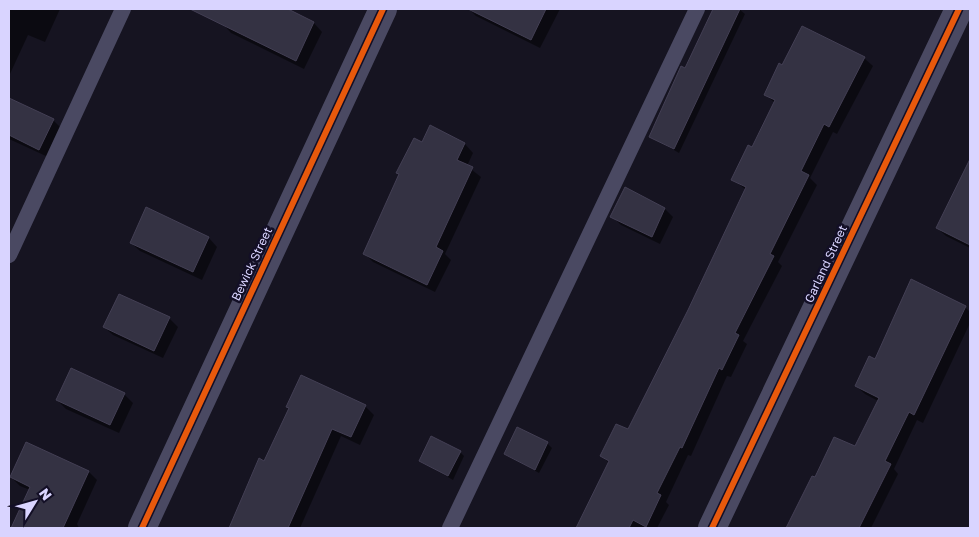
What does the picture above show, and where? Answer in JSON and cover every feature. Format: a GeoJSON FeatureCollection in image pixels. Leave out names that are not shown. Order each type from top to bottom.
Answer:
{"type":"FeatureCollection","features":[{"type":"Feature","properties":{"kind":"street","name":"Bewick Street"},"geometry":{"type":"LineString","coordinates":[[142,528],[383,9]]}},
{"type":"Feature","properties":{"kind":"street","name":"Garland Street"},"geometry":{"type":"LineString","coordinates":[[712,528],[959,9]]}},
{"type":"Feature","properties":{"kind":"lane"},"geometry":{"type":"LineString","coordinates":[[9,255],[123,9]]}},
{"type":"Feature","properties":{"kind":"lane"},"geometry":{"type":"LineString","coordinates":[[450,528],[697,9]]}},
{"type":"Feature","properties":{"kind":"building"},"geometry":{"type":"Polygon","coordinates":[[[190,9],[288,9],[314,22],[296,61],[190,9]]]}},
{"type":"Feature","properties":{"kind":"building"},"geometry":{"type":"Polygon","coordinates":[[[468,9],[546,9],[531,40],[468,9]]]}},
{"type":"Feature","properties":{"kind":"building"},"geometry":{"type":"Polygon","coordinates":[[[713,9],[740,9],[674,149],[649,137],[681,66],[685,68],[713,9]]]}},
{"type":"Feature","properties":{"kind":"building"},"geometry":{"type":"Polygon","coordinates":[[[802,26],[865,57],[829,127],[824,124],[801,171],[809,175],[770,254],[774,256],[735,333],[739,335],[722,370],[719,368],[682,448],[680,447],[657,493],[661,495],[646,527],[633,520],[629,528],[576,528],[609,461],[600,456],[616,424],[628,429],[688,310],[746,187],[731,180],[748,145],[752,147],[775,100],[764,95],[779,63],[782,65],[802,26]]]}},
{"type":"Feature","properties":{"kind":"building"},"geometry":{"type":"Polygon","coordinates":[[[9,98],[54,119],[39,150],[9,135],[9,98]]]}},
{"type":"Feature","properties":{"kind":"building"},"geometry":{"type":"Polygon","coordinates":[[[430,125],[465,143],[457,160],[473,167],[436,247],[443,251],[427,285],[363,254],[399,174],[396,173],[414,138],[422,142],[430,125]]]}},
{"type":"Feature","properties":{"kind":"building"},"geometry":{"type":"Polygon","coordinates":[[[970,159],[970,245],[936,228],[970,159]]]}},
{"type":"Feature","properties":{"kind":"building"},"geometry":{"type":"Polygon","coordinates":[[[625,187],[665,208],[652,237],[610,217],[625,187]]]}},
{"type":"Feature","properties":{"kind":"building"},"geometry":{"type":"Polygon","coordinates":[[[146,207],[209,237],[193,272],[130,243],[146,207]]]}},
{"type":"Feature","properties":{"kind":"building"},"geometry":{"type":"Polygon","coordinates":[[[911,279],[966,306],[914,415],[909,412],[885,461],[891,464],[859,528],[786,528],[812,476],[815,477],[834,437],[855,446],[879,398],[855,386],[869,356],[875,359],[911,279]]]}},
{"type":"Feature","properties":{"kind":"building"},"geometry":{"type":"Polygon","coordinates":[[[119,294],[170,317],[154,351],[103,327],[119,294]]]}},
{"type":"Feature","properties":{"kind":"building"},"geometry":{"type":"Polygon","coordinates":[[[71,368],[125,393],[110,425],[56,400],[71,368]]]}},
{"type":"Feature","properties":{"kind":"building"},"geometry":{"type":"Polygon","coordinates":[[[301,375],[366,405],[351,437],[332,429],[288,528],[229,528],[259,458],[264,461],[289,408],[286,407],[301,375]]]}},
{"type":"Feature","properties":{"kind":"building"},"geometry":{"type":"Polygon","coordinates":[[[517,427],[548,442],[535,470],[504,454],[517,427]]]}},
{"type":"Feature","properties":{"kind":"building"},"geometry":{"type":"Polygon","coordinates":[[[431,436],[461,451],[448,476],[419,461],[431,436]]]}},
{"type":"Feature","properties":{"kind":"building"},"geometry":{"type":"Polygon","coordinates":[[[26,442],[89,471],[63,528],[11,528],[30,487],[10,477],[26,442]]]}},
{"type":"Feature","properties":{"kind":"cycle path"},"geometry":{"type":"LineString","coordinates":[[142,528],[383,9]]}},
{"type":"Feature","properties":{"kind":"cycle path"},"geometry":{"type":"LineString","coordinates":[[712,528],[959,9]]}}]}
